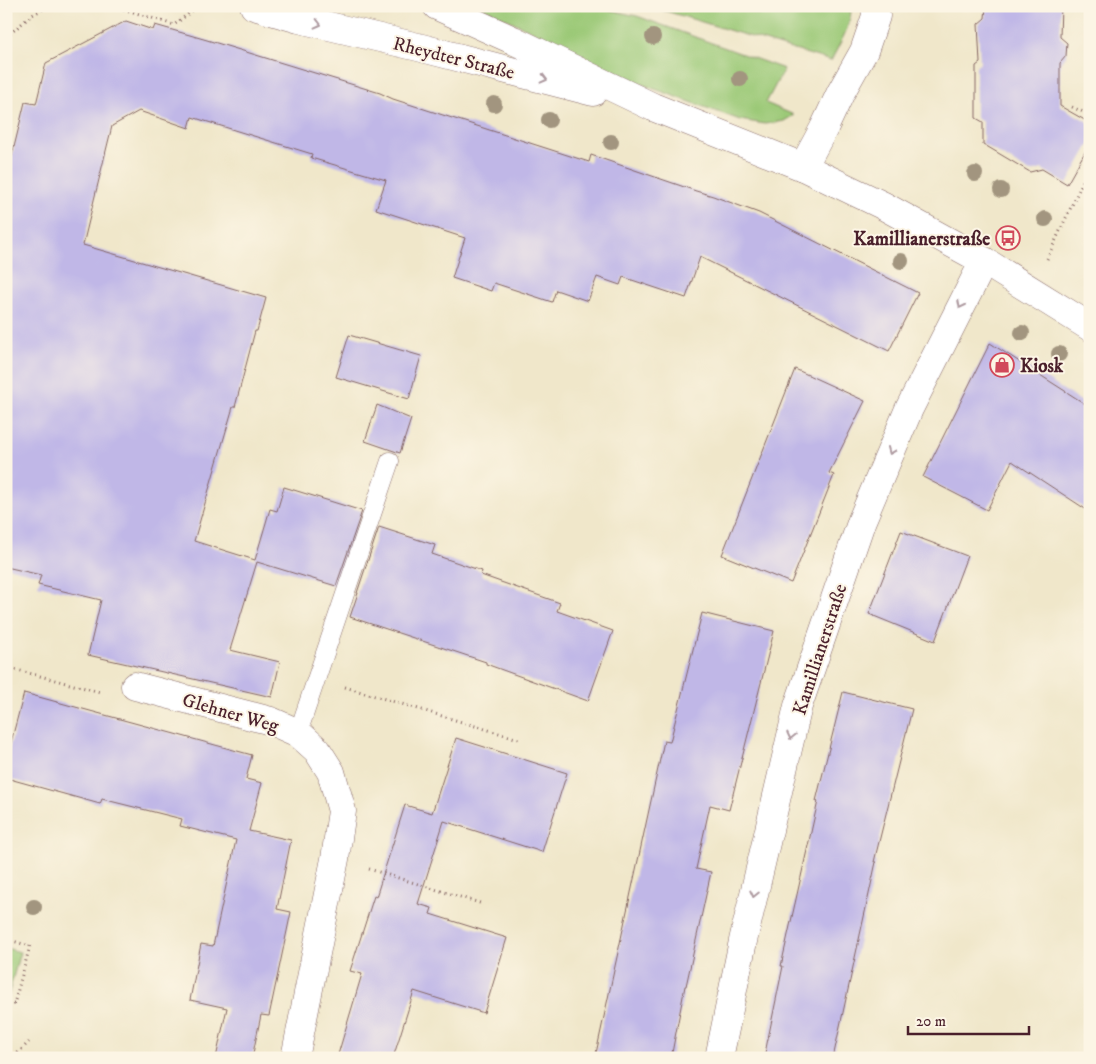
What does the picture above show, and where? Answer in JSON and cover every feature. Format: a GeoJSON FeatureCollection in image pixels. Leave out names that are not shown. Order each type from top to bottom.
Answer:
{"type":"FeatureCollection","features":[{"type":"Feature","properties":{"kind":"street","name":"Rheydter Straße"},"geometry":{"type":"LineString","coordinates":[[254,6],[299,19],[418,47],[653,107]]}},
{"type":"Feature","properties":{"kind":"street","name":"Rheydter Straße"},"geometry":{"type":"LineString","coordinates":[[437,6],[653,107],[803,167],[882,205],[984,261],[1090,327]]}},
{"type":"Feature","properties":{"kind":"street"},"geometry":{"type":"LineString","coordinates":[[803,167],[864,51],[880,10]]}},
{"type":"Feature","properties":{"kind":"street","name":"Kamillianerstraße"},"geometry":{"type":"LineString","coordinates":[[719,1058],[743,940],[798,706],[862,520],[909,409],[984,261]]}},
{"type":"Feature","properties":{"kind":"street","name":"Glehner Weg"},"geometry":{"type":"LineString","coordinates":[[136,686],[271,720],[298,733],[317,750],[331,772],[342,811],[335,859],[295,1058]]}},
{"type":"Feature","properties":{"kind":"lane"},"geometry":{"type":"LineString","coordinates":[[298,733],[390,461]]}},
{"type":"Feature","properties":{"kind":"path"},"geometry":{"type":"LineString","coordinates":[[6,37],[32,15],[49,6]]}},
{"type":"Feature","properties":{"kind":"path"},"geometry":{"type":"LineString","coordinates":[[114,6],[174,25],[198,6]]}},
{"type":"Feature","properties":{"kind":"path"},"geometry":{"type":"LineString","coordinates":[[1072,107],[1090,115]]}},
{"type":"Feature","properties":{"kind":"path"},"geometry":{"type":"LineString","coordinates":[[1032,291],[1090,166]]}},
{"type":"Feature","properties":{"kind":"path"},"geometry":{"type":"LineString","coordinates":[[6,667],[110,694],[136,686]]}},
{"type":"Feature","properties":{"kind":"path"},"geometry":{"type":"LineString","coordinates":[[316,679],[522,740]]}},
{"type":"Feature","properties":{"kind":"path"},"geometry":{"type":"LineString","coordinates":[[335,859],[483,904]]}},
{"type":"Feature","properties":{"kind":"path"},"geometry":{"type":"LineString","coordinates":[[6,939],[30,946],[14,1004],[6,1005]]}},
{"type":"Feature","properties":{"kind":"path"},"geometry":{"type":"LineString","coordinates":[[17,1058],[18,1053],[29,1042]]}},
{"type":"Feature","properties":{"kind":"green space"},"geometry":{"type":"Polygon","coordinates":[[[480,6],[591,6],[637,16],[784,69],[766,103],[794,115],[784,121],[765,124],[740,120],[641,84],[480,6]]]}},
{"type":"Feature","properties":{"kind":"green space"},"geometry":{"type":"Polygon","coordinates":[[[649,6],[734,6],[759,14],[762,6],[851,6],[851,13],[847,28],[831,61],[649,6]]]}},
{"type":"Feature","properties":{"kind":"green space"},"geometry":{"type":"Polygon","coordinates":[[[6,948],[20,952],[8,996],[6,995],[6,948]]]}},
{"type":"Feature","properties":{"kind":"building"},"geometry":{"type":"Polygon","coordinates":[[[986,6],[1061,6],[1060,37],[1067,43],[1066,56],[1060,63],[1060,106],[1090,123],[1090,143],[1067,184],[1042,169],[1030,172],[983,144],[983,122],[976,118],[976,66],[980,63],[978,24],[985,18],[986,6]]]}},
{"type":"Feature","properties":{"kind":"building"},"geometry":{"type":"Polygon","coordinates":[[[126,21],[153,30],[155,25],[207,40],[380,93],[393,99],[589,162],[591,155],[713,196],[759,213],[918,293],[889,351],[700,257],[686,298],[623,277],[620,285],[597,277],[588,301],[556,290],[552,302],[494,283],[491,291],[452,278],[465,238],[376,209],[386,180],[311,158],[312,154],[192,117],[189,128],[139,111],[112,126],[83,245],[266,298],[194,541],[255,560],[270,509],[277,511],[284,487],[362,511],[336,586],[257,562],[230,650],[280,662],[272,697],[88,655],[101,600],[38,585],[41,575],[6,567],[6,180],[25,102],[36,104],[46,63],[126,21]]]}},
{"type":"Feature","properties":{"kind":"building"},"geometry":{"type":"Polygon","coordinates":[[[349,335],[421,356],[409,399],[336,377],[349,335]]]}},
{"type":"Feature","properties":{"kind":"building"},"geometry":{"type":"Polygon","coordinates":[[[990,343],[1090,407],[1090,512],[1012,461],[987,510],[923,477],[990,343]]]}},
{"type":"Feature","properties":{"kind":"building"},"geometry":{"type":"Polygon","coordinates":[[[795,369],[865,401],[829,473],[834,475],[791,583],[722,555],[795,369]]]}},
{"type":"Feature","properties":{"kind":"building"},"geometry":{"type":"Polygon","coordinates":[[[377,405],[411,419],[400,453],[365,441],[377,405]]]}},
{"type":"Feature","properties":{"kind":"building"},"geometry":{"type":"Polygon","coordinates":[[[379,527],[435,545],[432,554],[482,571],[481,575],[560,603],[557,611],[613,631],[588,701],[486,664],[486,662],[350,617],[379,527]]]}},
{"type":"Feature","properties":{"kind":"building"},"geometry":{"type":"Polygon","coordinates":[[[901,531],[967,556],[935,641],[869,614],[901,531]]]}},
{"type":"Feature","properties":{"kind":"building"},"geometry":{"type":"Polygon","coordinates":[[[702,613],[774,631],[729,810],[710,805],[696,869],[711,872],[671,1058],[595,1058],[664,741],[670,742],[702,613]]]}},
{"type":"Feature","properties":{"kind":"building"},"geometry":{"type":"Polygon","coordinates":[[[843,692],[912,709],[874,862],[876,862],[833,1058],[764,1058],[783,966],[781,966],[818,801],[816,801],[843,692]]]}},
{"type":"Feature","properties":{"kind":"building"},"geometry":{"type":"Polygon","coordinates":[[[24,693],[252,755],[246,779],[262,783],[249,831],[291,840],[277,909],[291,912],[269,1016],[261,1015],[252,1058],[216,1058],[227,1008],[190,1000],[201,944],[213,946],[236,840],[180,826],[182,819],[102,799],[100,804],[6,778],[6,761],[24,693]]]}},
{"type":"Feature","properties":{"kind":"building"},"geometry":{"type":"Polygon","coordinates":[[[456,738],[567,773],[542,852],[444,821],[418,904],[432,908],[430,914],[507,938],[484,1013],[414,991],[393,1058],[337,1058],[362,974],[350,971],[405,805],[432,813],[456,738]]]}},
{"type":"Feature","properties":{"kind":"place","name":"Kamillianerstraße"},"geometry":{"type":"Point","coordinates":[1008,238]}},
{"type":"Feature","properties":{"kind":"place","name":"Kiosk"},"geometry":{"type":"Point","coordinates":[1002,365]}}]}
